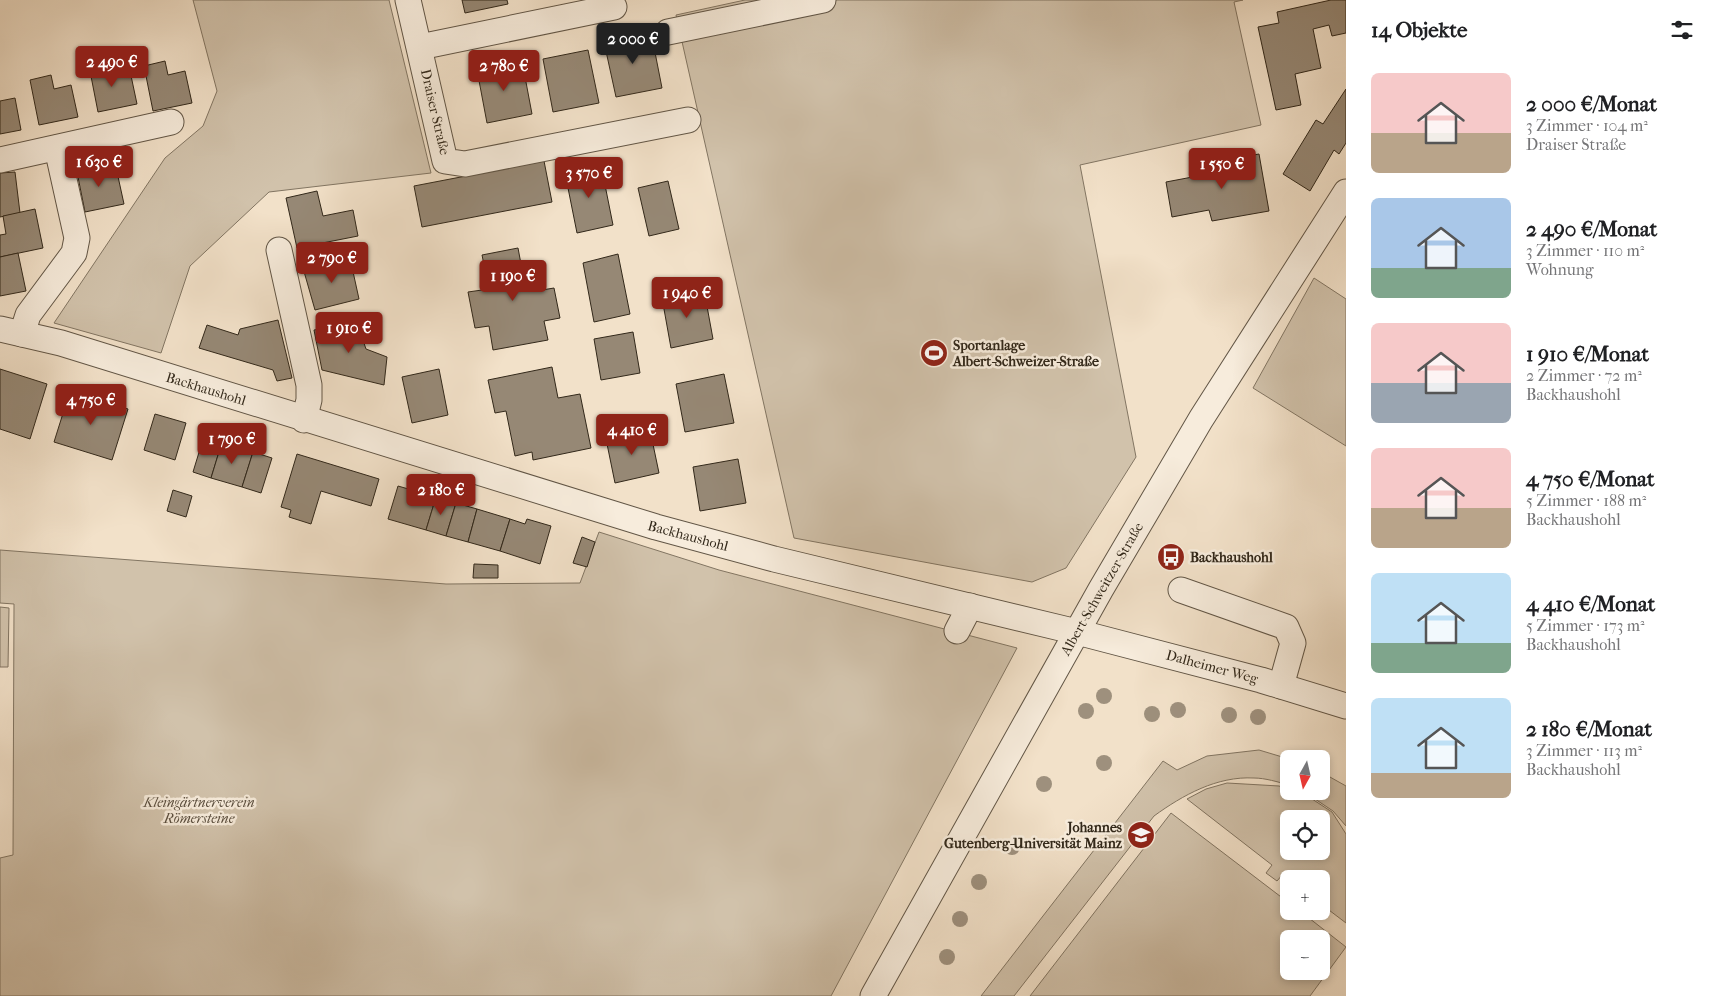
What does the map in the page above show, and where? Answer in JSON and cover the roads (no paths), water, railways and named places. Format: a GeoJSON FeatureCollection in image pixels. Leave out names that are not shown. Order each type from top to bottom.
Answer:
{"type":"FeatureCollection","features":[{"type":"Feature","properties":{"kind":"street","name":"Draiser Straße"},"geometry":{"type":"LineString","coordinates":[[408,0],[445,161],[465,164],[688,120]]}},
{"type":"Feature","properties":{"kind":"street"},"geometry":{"type":"LineString","coordinates":[[668,32],[823,0]]}},
{"type":"Feature","properties":{"kind":"street"},"geometry":{"type":"LineString","coordinates":[[420,47],[614,7]]}},
{"type":"Feature","properties":{"kind":"street"},"geometry":{"type":"LineString","coordinates":[[0,160],[171,122]]}},
{"type":"Feature","properties":{"kind":"street","name":"Backhaushohl"},"geometry":{"type":"LineString","coordinates":[[11,331],[28,315],[74,253],[76,246],[76,238],[57,148]]}},
{"type":"Feature","properties":{"kind":"street","name":"Albert-Schweitzer-Straße"},"geometry":{"type":"LineString","coordinates":[[873,996],[1077,632],[1201,419],[1346,192]]}},
{"type":"Feature","properties":{"kind":"street"},"geometry":{"type":"LineString","coordinates":[[278,250],[308,385],[309,400],[304,420]]}},
{"type":"Feature","properties":{"kind":"street","name":"Backhaushohl"},"geometry":{"type":"LineString","coordinates":[[11,331],[61,343],[304,420],[683,535],[1077,632]]}},
{"type":"Feature","properties":{"kind":"street"},"geometry":{"type":"LineString","coordinates":[[1181,590],[1286,627],[1293,643],[1281,686]]}},
{"type":"Feature","properties":{"kind":"street"},"geometry":{"type":"LineString","coordinates":[[957,631],[970,606]]}},
{"type":"Feature","properties":{"kind":"street","name":"Dalheimer Weg"},"geometry":{"type":"LineString","coordinates":[[1077,632],[1281,686],[1346,706]]}},
{"type":"Feature","properties":{"kind":"place","name":"Sportanlage Albert-Schweizer-Straße"},"geometry":{"type":"Point","coordinates":[934,353]}},
{"type":"Feature","properties":{"kind":"place","name":"Backhaushohl"},"geometry":{"type":"Point","coordinates":[1171,557]}},
{"type":"Feature","properties":{"kind":"place","name":"Johannes Gutenberg-Universität Mainz"},"geometry":{"type":"Point","coordinates":[1141,835]}},
{"type":"Feature","properties":{"kind":"park label","name":"Kleingärtnerverein Römersteine"},"geometry":{"type":"Point","coordinates":[199,810]}}]}
